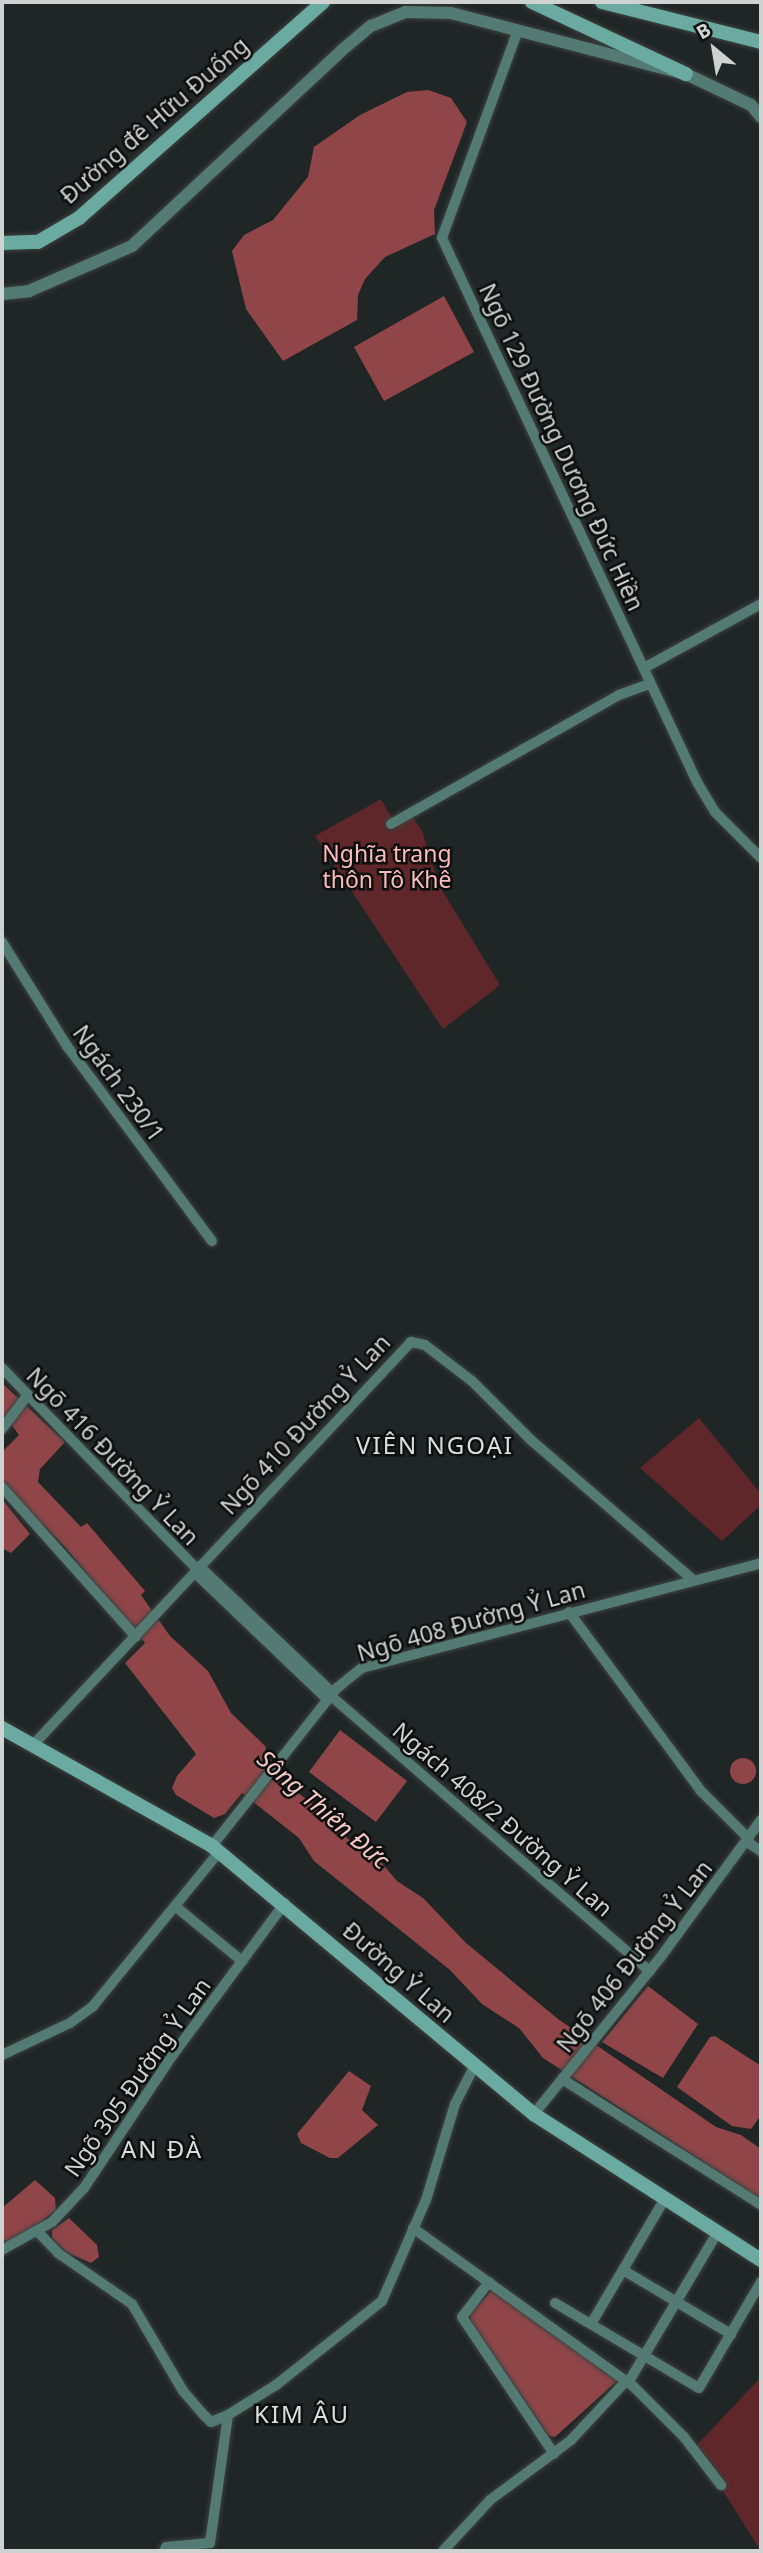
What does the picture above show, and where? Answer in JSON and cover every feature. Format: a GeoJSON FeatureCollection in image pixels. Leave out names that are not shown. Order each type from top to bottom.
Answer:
{"type":"FeatureCollection","features":[{"type":"Feature","properties":{"kind":"main road","name":"Đường đê Hữu Đuống"},"geometry":{"type":"LineString","coordinates":[[2,243],[38,242],[79,218],[323,2]]}},
{"type":"Feature","properties":{"kind":"main road"},"geometry":{"type":"LineString","coordinates":[[532,2],[686,74]]}},
{"type":"Feature","properties":{"kind":"main road"},"geometry":{"type":"LineString","coordinates":[[602,2],[761,42]]}},
{"type":"Feature","properties":{"kind":"main road","name":"Đường Ỷ Lan"},"geometry":{"type":"LineString","coordinates":[[2,1728],[216,1849],[285,1903],[474,2067],[534,2114],[761,2260]]}},
{"type":"Feature","properties":{"kind":"street"},"geometry":{"type":"LineString","coordinates":[[2,294],[41,287],[132,246],[371,26],[405,12],[451,13],[686,74],[751,105],[761,117]]}},
{"type":"Feature","properties":{"kind":"street","name":"Ngõ 129 Đường Dương Đức Hiền"},"geometry":{"type":"LineString","coordinates":[[518,30],[442,238],[644,668],[649,684],[709,804],[761,858]]}},
{"type":"Feature","properties":{"kind":"street"},"geometry":{"type":"LineString","coordinates":[[644,668],[761,604]]}},
{"type":"Feature","properties":{"kind":"street"},"geometry":{"type":"LineString","coordinates":[[391,824],[620,695],[649,684]]}},
{"type":"Feature","properties":{"kind":"street","name":"Ngách 230/1"},"geometry":{"type":"LineString","coordinates":[[2,942],[67,1046],[212,1241]]}},
{"type":"Feature","properties":{"kind":"street","name":"Ngõ 410 Đường Ỷ Lan"},"geometry":{"type":"LineString","coordinates":[[33,1745],[159,1613],[400,1350],[415,1341],[472,1381],[531,1440],[693,1580]]}},
{"type":"Feature","properties":{"kind":"street","name":"Ngõ 416 Đường Ỷ Lan"},"geometry":{"type":"LineString","coordinates":[[2,1368],[26,1397],[264,1634]]}},
{"type":"Feature","properties":{"kind":"street"},"geometry":{"type":"LineString","coordinates":[[4,1426],[26,1397]]}},
{"type":"Feature","properties":{"kind":"street"},"geometry":{"type":"LineString","coordinates":[[2,1487],[136,1637]]}},
{"type":"Feature","properties":{"kind":"street","name":"Ngõ 408 Đường Ỷ Lan"},"geometry":{"type":"LineString","coordinates":[[2,2055],[70,2022],[93,2006],[175,1906],[216,1849],[235,1816],[331,1696],[351,1675],[371,1665],[761,1563]]}},
{"type":"Feature","properties":{"kind":"street"},"geometry":{"type":"LineString","coordinates":[[569,1612],[700,1790],[748,1841],[761,1850]]}},
{"type":"Feature","properties":{"kind":"street","name":"Ngách 408/2 Đường Ỷ Lan"},"geometry":{"type":"LineString","coordinates":[[264,1634],[331,1696],[650,1971]]}},
{"type":"Feature","properties":{"kind":"street","name":"Ngõ 406 Đường Ỷ Lan"},"geometry":{"type":"LineString","coordinates":[[534,2114],[650,1971],[761,1820]]}},
{"type":"Feature","properties":{"kind":"street","name":"Ngõ 305 Đường Ỷ Lan"},"geometry":{"type":"LineString","coordinates":[[4,2247],[38,2232],[84,2188],[285,1903]]}},
{"type":"Feature","properties":{"kind":"street"},"geometry":{"type":"LineString","coordinates":[[175,1906],[242,1961]]}},
{"type":"Feature","properties":{"kind":"street"},"geometry":{"type":"LineString","coordinates":[[38,2232],[58,2253],[132,2304],[183,2391],[211,2422],[229,2415],[276,2385],[382,2301],[413,2228],[455,2104],[474,2067]]}},
{"type":"Feature","properties":{"kind":"street"},"geometry":{"type":"LineString","coordinates":[[562,2079],[761,2205]]}},
{"type":"Feature","properties":{"kind":"street"},"geometry":{"type":"LineString","coordinates":[[591,2324],[664,2200]]}},
{"type":"Feature","properties":{"kind":"street"},"geometry":{"type":"LineString","coordinates":[[413,2228],[627,2382],[659,2409],[722,2485]]}},
{"type":"Feature","properties":{"kind":"street"},"geometry":{"type":"LineString","coordinates":[[443,2551],[490,2500],[554,2454],[627,2382],[717,2233]]}},
{"type":"Feature","properties":{"kind":"street"},"geometry":{"type":"LineString","coordinates":[[623,2270],[731,2334]]}},
{"type":"Feature","properties":{"kind":"street"},"geometry":{"type":"LineString","coordinates":[[489,2282],[462,2317],[554,2454]]}},
{"type":"Feature","properties":{"kind":"street"},"geometry":{"type":"LineString","coordinates":[[555,2303],[699,2388],[761,2282]]}},
{"type":"Feature","properties":{"kind":"street"},"geometry":{"type":"LineString","coordinates":[[164,2551],[166,2547],[203,2549],[210,2543],[229,2415]]}},
{"type":"Feature","properties":{"kind":"green space","name":"Nghĩa trang thôn Tô Khê"},"geometry":{"type":"Polygon","coordinates":[[[381,799],[395,823],[411,814],[422,831],[440,887],[500,985],[443,1029],[315,836],[381,799]]]}},
{"type":"Feature","properties":{"kind":"green space"},"geometry":{"type":"Polygon","coordinates":[[[699,1418],[761,1494],[761,1505],[722,1541],[640,1468],[699,1418]]]}},
{"type":"Feature","properties":{"kind":"green space"},"geometry":{"type":"Polygon","coordinates":[[[761,2377],[761,2551],[695,2447],[761,2377]]]}},
{"type":"Feature","properties":{"kind":"shaded area"},"geometry":{"type":"Polygon","coordinates":[[[428,90],[451,98],[467,122],[434,210],[435,234],[385,257],[365,279],[358,295],[357,320],[283,361],[246,309],[232,251],[244,235],[273,220],[308,177],[314,147],[360,115],[407,92],[428,90]]]}},
{"type":"Feature","properties":{"kind":"shaded area"},"geometry":{"type":"Polygon","coordinates":[[[444,296],[474,352],[384,401],[354,347],[444,296]]]}},
{"type":"Feature","properties":{"kind":"shaded area"},"geometry":{"type":"Polygon","coordinates":[[[2,1383],[65,1442],[40,1469],[38,1482],[81,1527],[87,1523],[145,1591],[141,1595],[170,1636],[208,1671],[231,1713],[266,1747],[261,1765],[334,1820],[348,1839],[375,1855],[397,1881],[423,1898],[466,1943],[558,2019],[716,2127],[741,2135],[761,2149],[761,2199],[543,2058],[519,2028],[482,2004],[450,1970],[314,1861],[299,1838],[242,1793],[225,1814],[214,1818],[176,1795],[172,1788],[177,1776],[196,1754],[125,1663],[145,1643],[64,1546],[2,1483],[2,1452],[19,1435],[2,1412],[2,1383]]]}},
{"type":"Feature","properties":{"kind":"shaded area"},"geometry":{"type":"Polygon","coordinates":[[[2,1499],[30,1534],[11,1553],[2,1548],[2,1499]]]}},
{"type":"Feature","properties":{"kind":"shaded area"},"geometry":{"type":"Polygon","coordinates":[[[340,1730],[407,1781],[376,1822],[309,1772],[340,1730]]]}},
{"type":"Feature","properties":{"kind":"shaded area"},"geometry":{"type":"Polygon","coordinates":[[[743,1758],[752,1762],[756,1771],[752,1780],[743,1784],[734,1780],[730,1771],[734,1762],[743,1758]]]}},
{"type":"Feature","properties":{"kind":"shaded area"},"geometry":{"type":"Polygon","coordinates":[[[648,1986],[698,2024],[663,2078],[602,2042],[648,1986]]]}},
{"type":"Feature","properties":{"kind":"shaded area"},"geometry":{"type":"Polygon","coordinates":[[[715,2036],[761,2066],[761,2115],[751,2129],[732,2126],[677,2087],[710,2037],[715,2036]]]}},
{"type":"Feature","properties":{"kind":"shaded area"},"geometry":{"type":"Polygon","coordinates":[[[349,2071],[371,2086],[362,2110],[378,2125],[338,2158],[330,2158],[301,2143],[297,2134],[349,2071]]]}},
{"type":"Feature","properties":{"kind":"shaded area"},"geometry":{"type":"Polygon","coordinates":[[[35,2180],[55,2198],[56,2210],[23,2236],[6,2242],[2,2237],[2,2208],[35,2180]]]}},
{"type":"Feature","properties":{"kind":"shaded area"},"geometry":{"type":"Polygon","coordinates":[[[69,2218],[97,2245],[99,2257],[91,2263],[66,2252],[52,2238],[52,2230],[69,2218]]]}},
{"type":"Feature","properties":{"kind":"shaded area"},"geometry":{"type":"Polygon","coordinates":[[[492,2290],[617,2381],[555,2437],[549,2436],[470,2320],[470,2314],[492,2290]]]}},
{"type":"Feature","properties":{"kind":"district","name":"VIÊN NGOẠI"},"geometry":{"type":"Point","coordinates":[435,1445]}},
{"type":"Feature","properties":{"kind":"district","name":"AN ĐÀ"},"geometry":{"type":"Point","coordinates":[162,2149]}},
{"type":"Feature","properties":{"kind":"district","name":"KIM ÂU"},"geometry":{"type":"Point","coordinates":[302,2414]}},
{"type":"Feature","properties":{"kind":"water label","name":"Sông Thiên Đức"},"geometry":{"type":"Point","coordinates":[324,1809]}}]}
